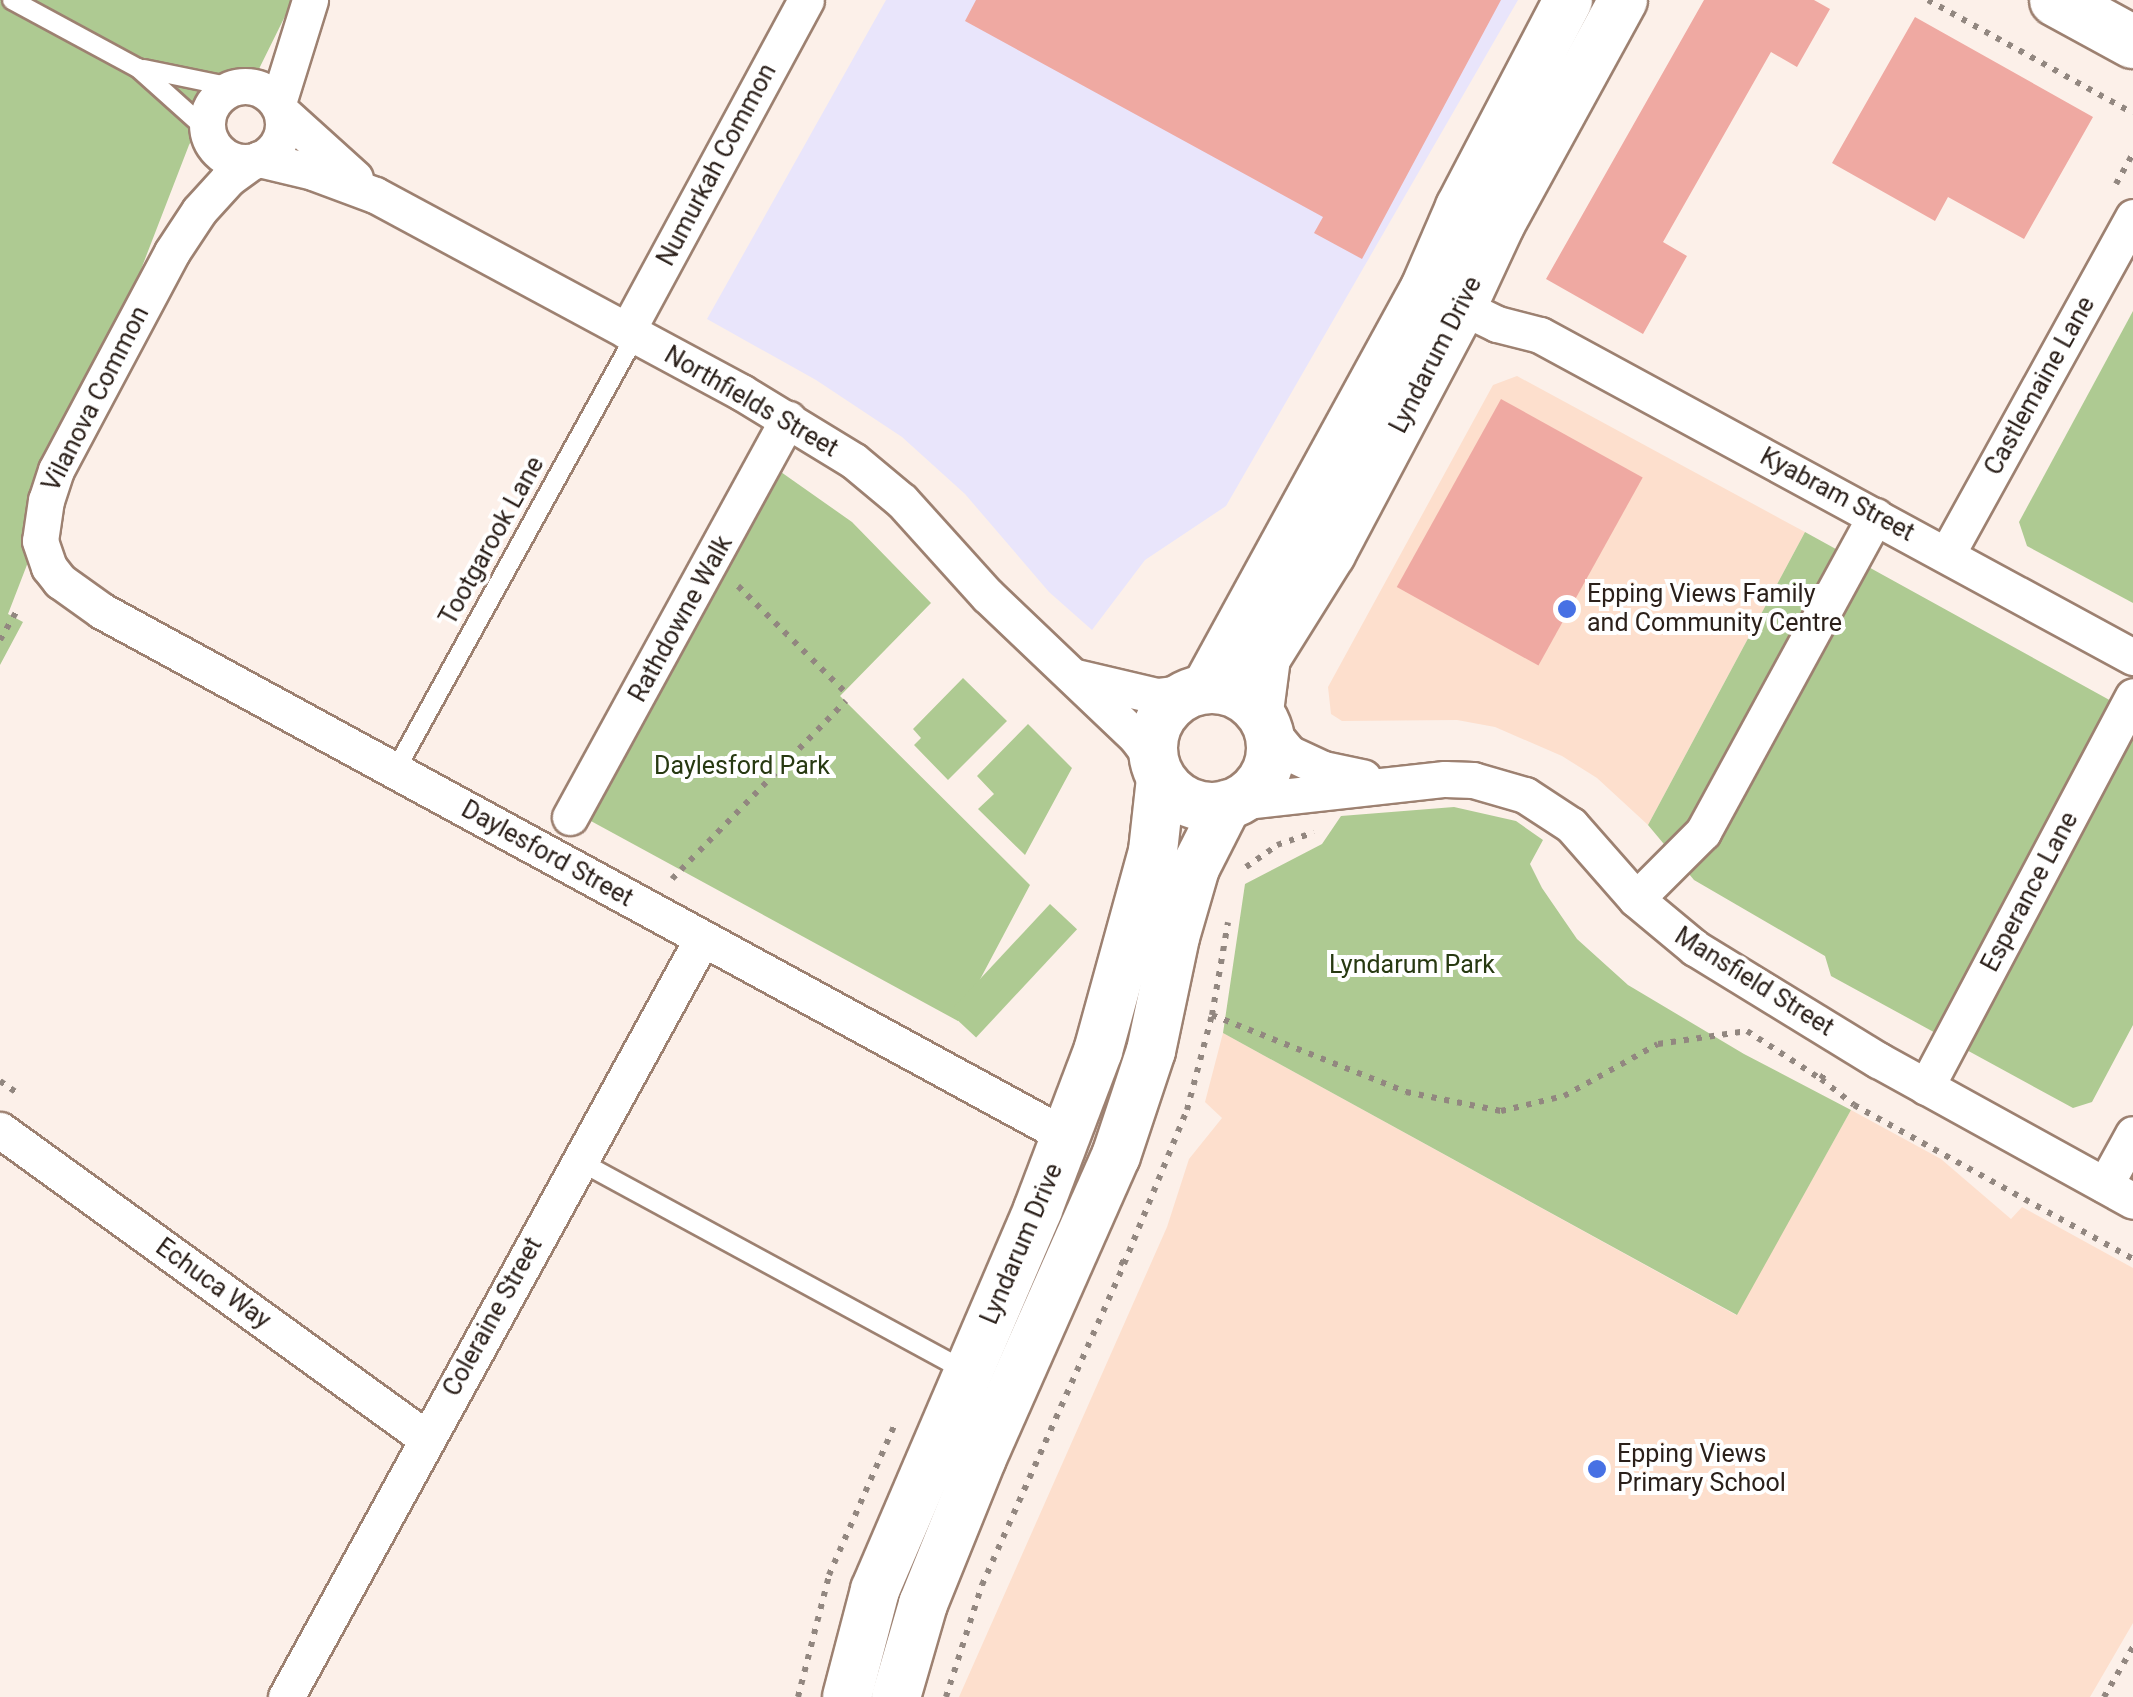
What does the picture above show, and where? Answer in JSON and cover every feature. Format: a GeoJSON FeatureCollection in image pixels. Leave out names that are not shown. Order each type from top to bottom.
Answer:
{"type":"FeatureCollection","features":[{"type":"Feature","properties":{"kind":"main road"},"geometry":{"type":"LineString","coordinates":[[2056,0],[2133,42]]}},
{"type":"Feature","properties":{"kind":"street"},"geometry":{"type":"LineString","coordinates":[[309,0],[280,108],[277,146],[255,161],[227,158],[208,135],[212,104],[239,86],[309,0]]}},
{"type":"Feature","properties":{"kind":"street","name":"Numurkah Common"},"geometry":{"type":"LineString","coordinates":[[631,333],[806,0]]}},
{"type":"Feature","properties":{"kind":"street","name":"Lyndarum Drive"},"geometry":{"type":"LineString","coordinates":[[1263,720],[1266,658],[1331,554],[1449,286],[1460,207],[1568,0]]}},
{"type":"Feature","properties":{"kind":"street","name":"Lyndarum Drive"},"geometry":{"type":"LineString","coordinates":[[1200,690],[1449,286],[1500,225],[1623,0]]}},
{"type":"Feature","properties":{"kind":"street"},"geometry":{"type":"LineString","coordinates":[[239,86],[269,93],[280,108]]}},
{"type":"Feature","properties":{"kind":"street","name":"Northfields Street"},"geometry":{"type":"LineString","coordinates":[[280,108],[376,195]]}},
{"type":"Feature","properties":{"kind":"street","name":"Vilanova Common"},"geometry":{"type":"LineString","coordinates":[[42,552],[41,522],[56,470],[172,252],[196,194],[208,135]]}},
{"type":"Feature","properties":{"kind":"street","name":"Northfields Street"},"geometry":{"type":"LineString","coordinates":[[255,161],[313,172],[376,195],[788,419],[854,461],[902,501],[987,595],[1075,677],[1158,770]]}},
{"type":"Feature","properties":{"kind":"street","name":"Vilanova Common"},"geometry":{"type":"LineString","coordinates":[[172,252],[228,179],[255,161]]}},
{"type":"Feature","properties":{"kind":"street","name":"Castlemaine Lane"},"geometry":{"type":"LineString","coordinates":[[1947,554],[2133,218]]}},
{"type":"Feature","properties":{"kind":"street","name":"Kyabram Street"},"geometry":{"type":"LineString","coordinates":[[1449,286],[1509,304],[1540,335],[2133,657]]}},
{"type":"Feature","properties":{"kind":"street","name":"Rathdowne Walk"},"geometry":{"type":"LineString","coordinates":[[570,817],[788,419]]}},
{"type":"Feature","properties":{"kind":"street"},"geometry":{"type":"LineString","coordinates":[[1636,899],[1703,832],[1875,516]]}},
{"type":"Feature","properties":{"kind":"street","name":"Daylesford Street"},"geometry":{"type":"LineString","coordinates":[[42,552],[60,581],[102,611],[1068,1137]]}},
{"type":"Feature","properties":{"kind":"street","name":"Northfields Street"},"geometry":{"type":"LineString","coordinates":[[1075,677],[1157,696],[1200,690]]}},
{"type":"Feature","properties":{"kind":"street"},"geometry":{"type":"LineString","coordinates":[[1200,690],[1235,693],[1263,720],[1271,749],[1266,771],[1254,789],[1231,804],[1190,803],[1158,770],[1153,739],[1160,718],[1175,701],[1200,690]]}},
{"type":"Feature","properties":{"kind":"street","name":"Esperance Lane"},"geometry":{"type":"LineString","coordinates":[[1926,1087],[2133,696]]}},
{"type":"Feature","properties":{"kind":"street","name":"Mansfield Street"},"geometry":{"type":"LineString","coordinates":[[1263,720],[1289,752],[1324,768],[1389,782]]}},
{"type":"Feature","properties":{"kind":"street","name":"Lyndarum Drive"},"geometry":{"type":"LineString","coordinates":[[847,1697],[875,1590],[1068,1137],[1098,1051],[1153,851],[1158,770]]}},
{"type":"Feature","properties":{"kind":"street","name":"Mansfield Street"},"geometry":{"type":"LineString","coordinates":[[1231,804],[1389,782],[1473,780],[1526,795],[1571,825],[1636,899],[1695,948],[1926,1087],[2119,1193]]}},
{"type":"Feature","properties":{"kind":"street","name":"Lyndarum Drive"},"geometry":{"type":"LineString","coordinates":[[896,1697],[923,1604],[982,1458],[1116,1156],[1152,1050],[1175,937],[1195,868],[1231,804]]}},
{"type":"Feature","properties":{"kind":"street","name":"Coleraine Street"},"geometry":{"type":"LineString","coordinates":[[286,1697],[702,939]]}},
{"type":"Feature","properties":{"kind":"street","name":"Echuca Way"},"geometry":{"type":"LineString","coordinates":[[0,1130],[426,1438]]}},
{"type":"Feature","properties":{"kind":"street"},"geometry":{"type":"LineString","coordinates":[[2119,1193],[2133,1134]]}},
{"type":"Feature","properties":{"kind":"lane"},"geometry":{"type":"LineString","coordinates":[[12,0],[138,68],[208,135]]}},
{"type":"Feature","properties":{"kind":"lane"},"geometry":{"type":"LineString","coordinates":[[138,68],[239,86]]}},
{"type":"Feature","properties":{"kind":"lane","name":"Tootgarook Lane"},"geometry":{"type":"LineString","coordinates":[[395,771],[631,333]]}},
{"type":"Feature","properties":{"kind":"lane"},"geometry":{"type":"LineString","coordinates":[[579,1161],[966,1371]]}},
{"type":"Feature","properties":{"kind":"path"},"geometry":{"type":"LineString","coordinates":[[1928,0],[2133,113]]}},
{"type":"Feature","properties":{"kind":"path"},"geometry":{"type":"LineString","coordinates":[[713,562],[844,691]]}},
{"type":"Feature","properties":{"kind":"path"},"geometry":{"type":"LineString","coordinates":[[0,640],[17,611]]}},
{"type":"Feature","properties":{"kind":"path"},"geometry":{"type":"LineString","coordinates":[[650,911],[675,874],[846,702]]}},
{"type":"Feature","properties":{"kind":"path"},"geometry":{"type":"LineString","coordinates":[[1212,1015],[1406,1092],[1500,1111],[1564,1096],[1658,1044],[1748,1031],[1854,1104],[2133,1259]]}},
{"type":"Feature","properties":{"kind":"path"},"geometry":{"type":"LineString","coordinates":[[1821,1079],[1848,1040]]}},
{"type":"Feature","properties":{"kind":"path"},"geometry":{"type":"LineString","coordinates":[[0,1081],[32,1104]]}},
{"type":"Feature","properties":{"kind":"path"},"geometry":{"type":"LineString","coordinates":[[2104,1697],[2133,1647]]}},
{"type":"Feature","properties":{"kind":"shaded area"},"geometry":{"type":"Polygon","coordinates":[[[886,0],[1518,0],[1226,506],[1145,560],[1092,630],[1049,592],[965,494],[902,437],[816,380],[707,319],[886,0]]]}},
{"type":"Feature","properties":{"kind":"shaded area","name":"Epping Views Family and Community Centre"},"geometry":{"type":"Polygon","coordinates":[[[1517,376],[1805,532],[1648,825],[1597,778],[1562,756],[1495,727],[1457,720],[1342,721],[1331,714],[1328,687],[1493,385],[1517,376]]]}},
{"type":"Feature","properties":{"kind":"shaded area","name":"Epping Views Primary School"},"geometry":{"type":"Polygon","coordinates":[[[1223,1033],[1736,1315],[1851,1110],[1941,1159],[2011,1219],[2022,1207],[2133,1268],[2133,1623],[2090,1697],[959,1697],[1167,1227],[1189,1159],[1222,1118],[1205,1102],[1223,1033]]]}},
{"type":"Feature","properties":{"kind":"green space"},"geometry":{"type":"Polygon","coordinates":[[[0,0],[293,0],[254,79],[222,84],[189,145],[8,614],[23,622],[0,665],[0,0]]]}},
{"type":"Feature","properties":{"kind":"green space"},"geometry":{"type":"Polygon","coordinates":[[[2133,311],[2133,603],[2027,546],[2019,522],[2133,311]]]}},
{"type":"Feature","properties":{"kind":"green space","name":"Daylesford Park"},"geometry":{"type":"Polygon","coordinates":[[[771,465],[852,522],[931,603],[840,696],[1030,885],[958,1021],[578,814],[771,465]]]}},
{"type":"Feature","properties":{"kind":"green space"},"geometry":{"type":"Polygon","coordinates":[[[1805,532],[2133,713],[2133,1025],[2092,1102],[2073,1108],[1831,976],[1825,956],[1694,880],[1648,825],[1805,532]]]}},
{"type":"Feature","properties":{"kind":"green space"},"geometry":{"type":"Polygon","coordinates":[[[963,678],[1007,721],[948,780],[914,745],[921,738],[913,729],[963,678]]]}},
{"type":"Feature","properties":{"kind":"green space"},"geometry":{"type":"Polygon","coordinates":[[[1028,724],[1072,768],[1025,855],[978,809],[994,794],[977,776],[1028,724]]]}},
{"type":"Feature","properties":{"kind":"green space","name":"Lyndarum Park"},"geometry":{"type":"Polygon","coordinates":[[[1454,807],[1516,821],[1543,840],[1530,864],[1542,888],[1577,939],[1628,985],[1744,1054],[1851,1110],[1737,1315],[1223,1033],[1245,884],[1322,844],[1341,816],[1454,807]]]}},
{"type":"Feature","properties":{"kind":"green space"},"geometry":{"type":"Polygon","coordinates":[[[1050,904],[1077,929],[976,1037],[949,1012],[1050,904]]]}},
{"type":"Feature","properties":{"kind":"building"},"geometry":{"type":"Polygon","coordinates":[[[976,0],[1501,0],[1362,259],[1314,233],[1323,217],[965,21],[976,0]]]}},
{"type":"Feature","properties":{"kind":"building"},"geometry":{"type":"Polygon","coordinates":[[[1704,0],[1814,0],[1830,9],[1797,67],[1771,52],[1663,242],[1687,256],[1643,334],[1546,279],[1704,0]]]}},
{"type":"Feature","properties":{"kind":"building"},"geometry":{"type":"Polygon","coordinates":[[[1915,17],[2093,117],[2024,239],[1948,197],[1935,221],[1832,163],[1915,17]]]}},
{"type":"Feature","properties":{"kind":"building"},"geometry":{"type":"Polygon","coordinates":[[[1501,399],[1643,478],[1538,666],[1397,587],[1501,399]]]}},
{"type":"Feature","properties":{"kind":"place","name":"Epping Views Family and Community Centre"},"geometry":{"type":"Point","coordinates":[1567,609]}},
{"type":"Feature","properties":{"kind":"place","name":"Epping Views Primary School"},"geometry":{"type":"Point","coordinates":[1597,1469]}}]}
